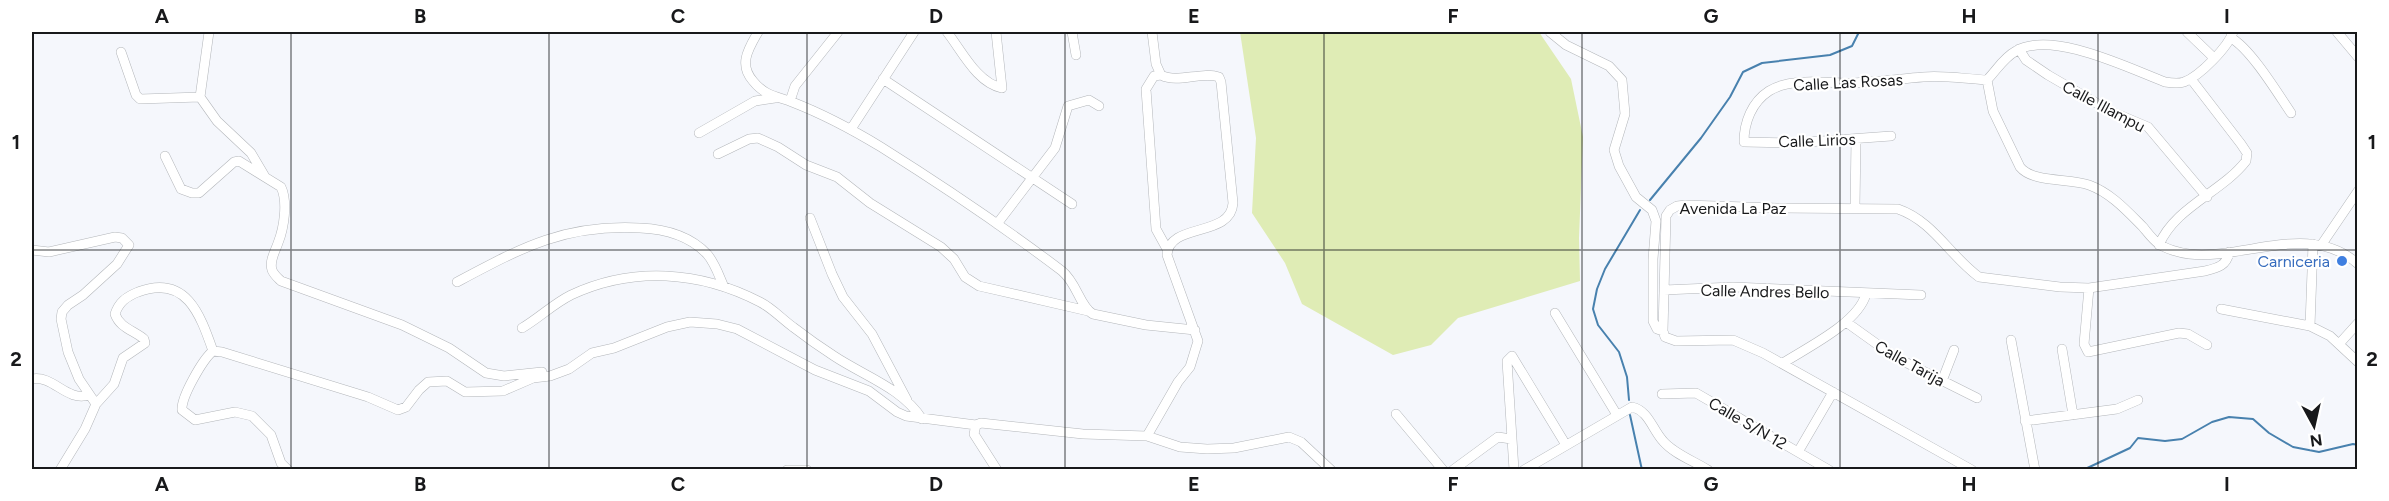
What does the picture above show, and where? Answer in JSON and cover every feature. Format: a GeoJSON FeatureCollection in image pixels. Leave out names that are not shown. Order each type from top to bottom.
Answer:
{"type":"FeatureCollection","features":[{"type":"Feature","properties":{"kind":"street"},"geometry":{"type":"LineString","coordinates":[[209,32],[200,97],[217,121],[251,153],[264,175],[281,187],[284,193],[282,231],[272,261],[272,269],[281,281],[402,325],[449,348],[486,374],[504,376],[542,372],[556,373]]}},
{"type":"Feature","properties":{"kind":"street"},"geometry":{"type":"LineString","coordinates":[[758,32],[747,52],[744,64],[751,80],[759,88],[776,98]]}},
{"type":"Feature","properties":{"kind":"street"},"geometry":{"type":"LineString","coordinates":[[790,100],[795,86],[838,32]]}},
{"type":"Feature","properties":{"kind":"street"},"geometry":{"type":"LineString","coordinates":[[851,129],[914,32]]}},
{"type":"Feature","properties":{"kind":"street"},"geometry":{"type":"LineString","coordinates":[[947,32],[978,74],[992,86],[1002,88],[996,32]]}},
{"type":"Feature","properties":{"kind":"street"},"geometry":{"type":"LineString","coordinates":[[1072,32],[1076,55]]}},
{"type":"Feature","properties":{"kind":"street"},"geometry":{"type":"LineString","coordinates":[[1152,32],[1156,64],[1161,75]]}},
{"type":"Feature","properties":{"kind":"street"},"geometry":{"type":"LineString","coordinates":[[1550,32],[1566,45],[1609,66],[1622,80],[1625,114],[1614,150],[1619,166],[1636,197],[1652,210],[1654,215],[1653,321],[1657,329],[1663,331],[1665,337],[1676,341],[1733,340],[1784,363],[1972,470]]}},
{"type":"Feature","properties":{"kind":"street"},"geometry":{"type":"LineString","coordinates":[[2187,32],[2214,58]]}},
{"type":"Feature","properties":{"kind":"street"},"geometry":{"type":"LineString","coordinates":[[2337,32],[2358,57]]}},
{"type":"Feature","properties":{"kind":"street"},"geometry":{"type":"LineString","coordinates":[[2291,113],[2232,35],[2214,58],[2190,79],[2176,84],[2058,45],[2031,45],[2019,49],[2008,56],[1987,80],[1993,111],[2023,171],[2031,176],[2069,180],[2099,189],[2118,202],[2159,245],[2190,254],[2229,252],[2269,245],[2318,244],[2349,256],[2358,264]]}},
{"type":"Feature","properties":{"kind":"street","name":"Calle Illampu"},"geometry":{"type":"LineString","coordinates":[[2019,49],[2026,60],[2048,75],[2110,111],[2148,127],[2207,197]]}},
{"type":"Feature","properties":{"kind":"street"},"geometry":{"type":"LineString","coordinates":[[121,52],[136,95],[140,99],[200,97]]}},
{"type":"Feature","properties":{"kind":"street"},"geometry":{"type":"LineString","coordinates":[[1147,436],[1192,361],[1198,341],[1167,255],[1167,249],[1169,244],[1179,238],[1220,222],[1228,216],[1233,203],[1219,77],[1207,75],[1168,78],[1161,75],[1154,76],[1146,89],[1156,229],[1167,249]]}},
{"type":"Feature","properties":{"kind":"street","name":"Calle Las Rosas"},"geometry":{"type":"LineString","coordinates":[[1744,142],[1745,124],[1749,114],[1769,91],[1782,86],[1798,83],[1892,81],[1925,77],[1987,80]]}},
{"type":"Feature","properties":{"kind":"street"},"geometry":{"type":"LineString","coordinates":[[883,79],[1072,204]]}},
{"type":"Feature","properties":{"kind":"street"},"geometry":{"type":"LineString","coordinates":[[2159,245],[2163,237],[2193,205],[2207,197],[2246,161],[2247,153],[2241,144],[2190,79]]}},
{"type":"Feature","properties":{"kind":"street"},"geometry":{"type":"LineString","coordinates":[[699,133],[755,101],[776,98],[790,100],[851,129],[997,224],[1064,273],[1075,285],[1088,311]]}},
{"type":"Feature","properties":{"kind":"street"},"geometry":{"type":"LineString","coordinates":[[997,224],[1055,148],[1068,106],[1089,100],[1099,106]]}},
{"type":"Feature","properties":{"kind":"street","name":"Calle Lirios"},"geometry":{"type":"LineString","coordinates":[[1744,142],[1794,142],[1891,136]]}},
{"type":"Feature","properties":{"kind":"street"},"geometry":{"type":"LineString","coordinates":[[718,154],[749,139],[758,138],[778,147],[806,165],[837,177],[870,203],[941,247],[954,259],[965,277],[979,286],[1088,311],[1102,317],[1146,325],[1195,330]]}},
{"type":"Feature","properties":{"kind":"street"},"geometry":{"type":"LineString","coordinates":[[1855,207],[1856,139]]}},
{"type":"Feature","properties":{"kind":"street"},"geometry":{"type":"LineString","coordinates":[[165,156],[181,189],[192,193],[200,193],[234,162],[239,161],[258,174],[264,175]]}},
{"type":"Feature","properties":{"kind":"street"},"geometry":{"type":"LineString","coordinates":[[2310,326],[2318,244],[2358,191]]}},
{"type":"Feature","properties":{"kind":"street","name":"Avenida La Paz"},"geometry":{"type":"LineString","coordinates":[[1663,331],[1666,216],[1677,206],[1898,209],[1908,212],[1940,236],[1968,270],[1978,277],[2060,287],[2089,288],[2216,268],[2226,262],[2229,252]]}},
{"type":"Feature","properties":{"kind":"street"},"geometry":{"type":"LineString","coordinates":[[810,218],[831,274],[843,297],[872,333],[908,402],[922,419]]}},
{"type":"Feature","properties":{"kind":"street"},"geometry":{"type":"LineString","coordinates":[[457,282],[537,242],[582,229],[623,227],[651,229],[680,236],[708,255],[724,287]]}},
{"type":"Feature","properties":{"kind":"street"},"geometry":{"type":"LineString","coordinates":[[32,250],[49,252],[115,237],[122,238],[129,245],[109,273],[62,312],[62,328],[68,352],[82,387],[96,404]]}},
{"type":"Feature","properties":{"kind":"street"},"geometry":{"type":"LineString","coordinates":[[522,328],[571,295],[623,279],[644,276],[676,276],[696,279],[724,287],[762,303],[837,358],[873,377],[908,402]]}},
{"type":"Feature","properties":{"kind":"street","name":"Calle Andres Bello"},"geometry":{"type":"LineString","coordinates":[[1664,291],[1733,287],[1922,295]]}},
{"type":"Feature","properties":{"kind":"street"},"geometry":{"type":"LineString","coordinates":[[60,470],[96,404],[114,384],[123,358],[145,343],[144,339],[136,333],[121,325],[116,314],[121,302],[147,289],[162,288],[181,293],[199,315],[213,351]]}},
{"type":"Feature","properties":{"kind":"street"},"geometry":{"type":"LineString","coordinates":[[2089,288],[2084,344],[2088,351],[2179,333],[2188,334],[2207,345]]}},
{"type":"Feature","properties":{"kind":"street"},"geometry":{"type":"LineString","coordinates":[[1784,363],[1846,322],[1863,302],[1866,294]]}},
{"type":"Feature","properties":{"kind":"street"},"geometry":{"type":"LineString","coordinates":[[2221,309],[2310,326],[2339,344],[2358,362]]}},
{"type":"Feature","properties":{"kind":"street"},"geometry":{"type":"LineString","coordinates":[[1555,314],[1617,415]]}},
{"type":"Feature","properties":{"kind":"street"},"geometry":{"type":"LineString","coordinates":[[213,351],[357,394],[398,410],[406,407],[428,382],[447,381],[465,392],[503,391],[533,378],[550,376],[569,369],[592,353],[614,348],[667,327],[690,322],[717,324],[737,328],[834,378],[869,391],[897,412],[922,419],[958,421],[976,425],[986,422],[1083,434],[1147,436],[1180,447],[1207,449],[1234,448],[1289,437],[1301,442],[1331,470]]}},
{"type":"Feature","properties":{"kind":"street","name":"Calle Tarija"},"geometry":{"type":"LineString","coordinates":[[1846,322],[1895,357],[1977,398]]}},
{"type":"Feature","properties":{"kind":"street"},"geometry":{"type":"LineString","coordinates":[[2339,344],[2358,323]]}},
{"type":"Feature","properties":{"kind":"street"},"geometry":{"type":"LineString","coordinates":[[2011,340],[2035,470]]}},
{"type":"Feature","properties":{"kind":"street"},"geometry":{"type":"LineString","coordinates":[[2062,349],[2073,415]]}},
{"type":"Feature","properties":{"kind":"street"},"geometry":{"type":"LineString","coordinates":[[1942,381],[1954,350]]}},
{"type":"Feature","properties":{"kind":"street"},"geometry":{"type":"LineString","coordinates":[[213,351],[202,364],[182,402],[182,410],[195,420],[235,412],[252,417],[271,435],[281,463],[288,470]]}},
{"type":"Feature","properties":{"kind":"street"},"geometry":{"type":"LineString","coordinates":[[1514,470],[1507,361],[1512,356],[1566,445]]}},
{"type":"Feature","properties":{"kind":"street"},"geometry":{"type":"LineString","coordinates":[[32,379],[48,380],[68,394],[77,397],[89,395]]}},
{"type":"Feature","properties":{"kind":"street"},"geometry":{"type":"LineString","coordinates":[[1798,452],[1833,392]]}},
{"type":"Feature","properties":{"kind":"street","name":"Calle S/N 12"},"geometry":{"type":"LineString","coordinates":[[1662,394],[1696,393],[1823,468]]}},
{"type":"Feature","properties":{"kind":"street"},"geometry":{"type":"LineString","coordinates":[[2025,421],[2117,409],[2138,400]]}},
{"type":"Feature","properties":{"kind":"street"},"geometry":{"type":"LineString","coordinates":[[1524,470],[1632,407],[1639,408],[1648,417],[1652,427],[1665,444],[1708,470]]}},
{"type":"Feature","properties":{"kind":"street"},"geometry":{"type":"LineString","coordinates":[[1396,414],[1443,470]]}},
{"type":"Feature","properties":{"kind":"street"},"geometry":{"type":"LineString","coordinates":[[976,425],[974,434],[997,470]]}},
{"type":"Feature","properties":{"kind":"street"},"geometry":{"type":"LineString","coordinates":[[1453,470],[1498,437],[1511,439]]}},
{"type":"Feature","properties":{"kind":"street"},"geometry":{"type":"LineString","coordinates":[[787,470],[807,470]]}},
{"type":"Feature","properties":{"kind":"green space"},"geometry":{"type":"Polygon","coordinates":[[[1240,32],[1539,32],[1571,79],[1583,137],[1579,238],[1580,281],[1458,318],[1431,345],[1393,355],[1302,304],[1285,263],[1252,213],[1256,138],[1240,32]]]}},
{"type":"Feature","properties":{"kind":"waterway"},"geometry":{"type":"LineString","coordinates":[[1650,200],[1701,138],[1730,97],[1743,72],[1762,63],[1830,55],[1852,46],[1859,32]]}},
{"type":"Feature","properties":{"kind":"waterway"},"geometry":{"type":"LineString","coordinates":[[1629,400],[1627,377],[1619,352],[1598,325],[1593,309],[1597,289],[1605,269],[1640,210]]}},
{"type":"Feature","properties":{"kind":"waterway"},"geometry":{"type":"LineString","coordinates":[[1630,415],[1642,470]]}},
{"type":"Feature","properties":{"kind":"waterway"},"geometry":{"type":"LineString","coordinates":[[2083,470],[2130,448],[2138,438],[2165,441],[2182,439],[2212,422],[2229,417],[2253,419],[2269,433],[2293,447],[2319,452],[2353,444],[2358,445]]}},
{"type":"Feature","properties":{"kind":"place","name":"Carniceria"},"geometry":{"type":"Point","coordinates":[2342,261]}}]}
